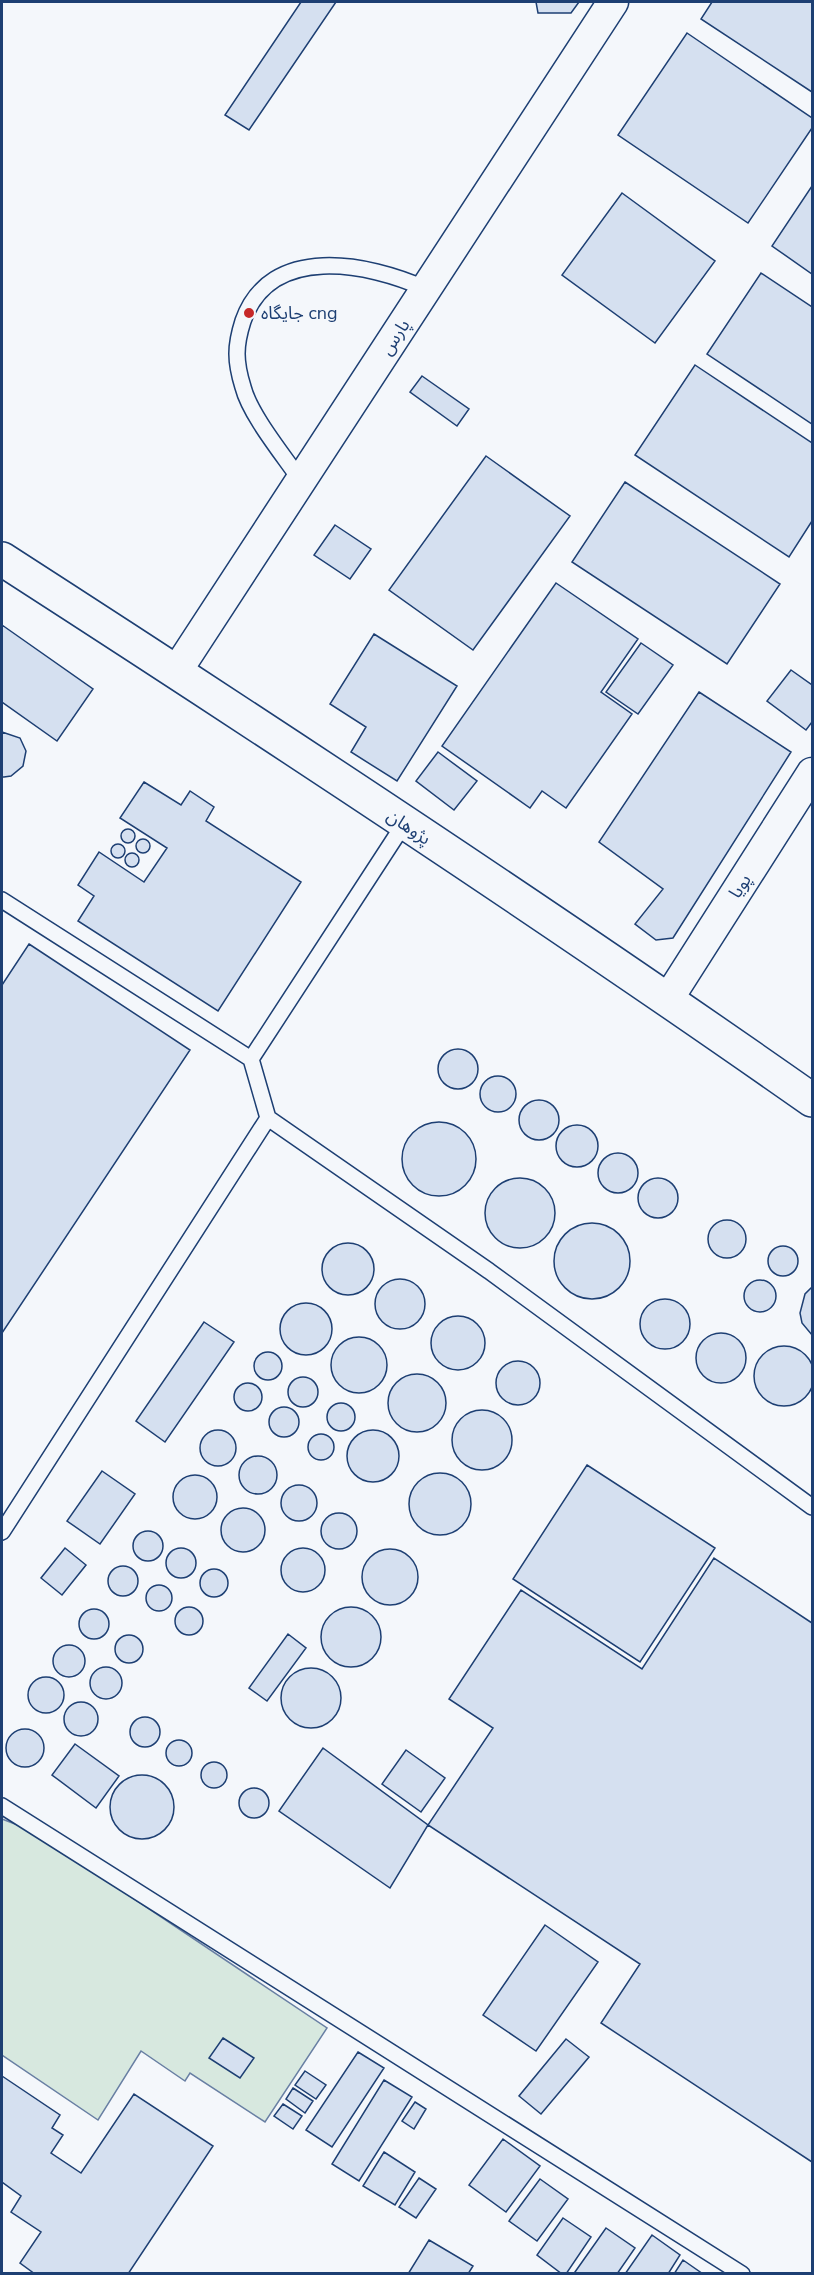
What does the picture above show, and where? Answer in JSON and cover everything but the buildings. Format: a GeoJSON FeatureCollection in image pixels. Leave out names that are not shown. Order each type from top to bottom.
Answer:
{"type":"FeatureCollection","features":[{"type":"Feature","properties":{"kind":"main road","name":"پژوهان"},"geometry":{"type":"LineString","coordinates":[[2,559],[668,999],[813,1100]]}},
{"type":"Feature","properties":{"kind":"street","name":"پارس"},"geometry":{"type":"LineString","coordinates":[[176,672],[613,2]]}},
{"type":"Feature","properties":{"kind":"street","name":"پویا"},"geometry":{"type":"LineString","coordinates":[[668,999],[813,773]]}},
{"type":"Feature","properties":{"kind":"lane"},"geometry":{"type":"LineString","coordinates":[[301,481],[243,390],[235,345],[249,305],[268,282],[314,266],[357,267],[396,275],[426,289]]}},
{"type":"Feature","properties":{"kind":"lane"},"geometry":{"type":"LineString","coordinates":[[251,1059],[404,824]]}},
{"type":"Feature","properties":{"kind":"lane"},"geometry":{"type":"LineString","coordinates":[[2,900],[251,1059],[268,1118],[489,1271],[813,1507]]}},
{"type":"Feature","properties":{"kind":"lane"},"geometry":{"type":"LineString","coordinates":[[2,1533],[268,1118]]}},
{"type":"Feature","properties":{"kind":"lane"},"geometry":{"type":"LineString","coordinates":[[2,1806],[742,2274]]}},
{"type":"Feature","properties":{"kind":"shaded area"},"geometry":{"type":"Polygon","coordinates":[[[2,1819],[28,1829],[49,1842],[327,2028],[265,2122],[190,2073],[185,2081],[141,2051],[98,2120],[2,2055],[2,1819]]]}},
{"type":"Feature","properties":{"kind":"place","name":"جایگاه cng"},"geometry":{"type":"Point","coordinates":[249,313]}}]}
